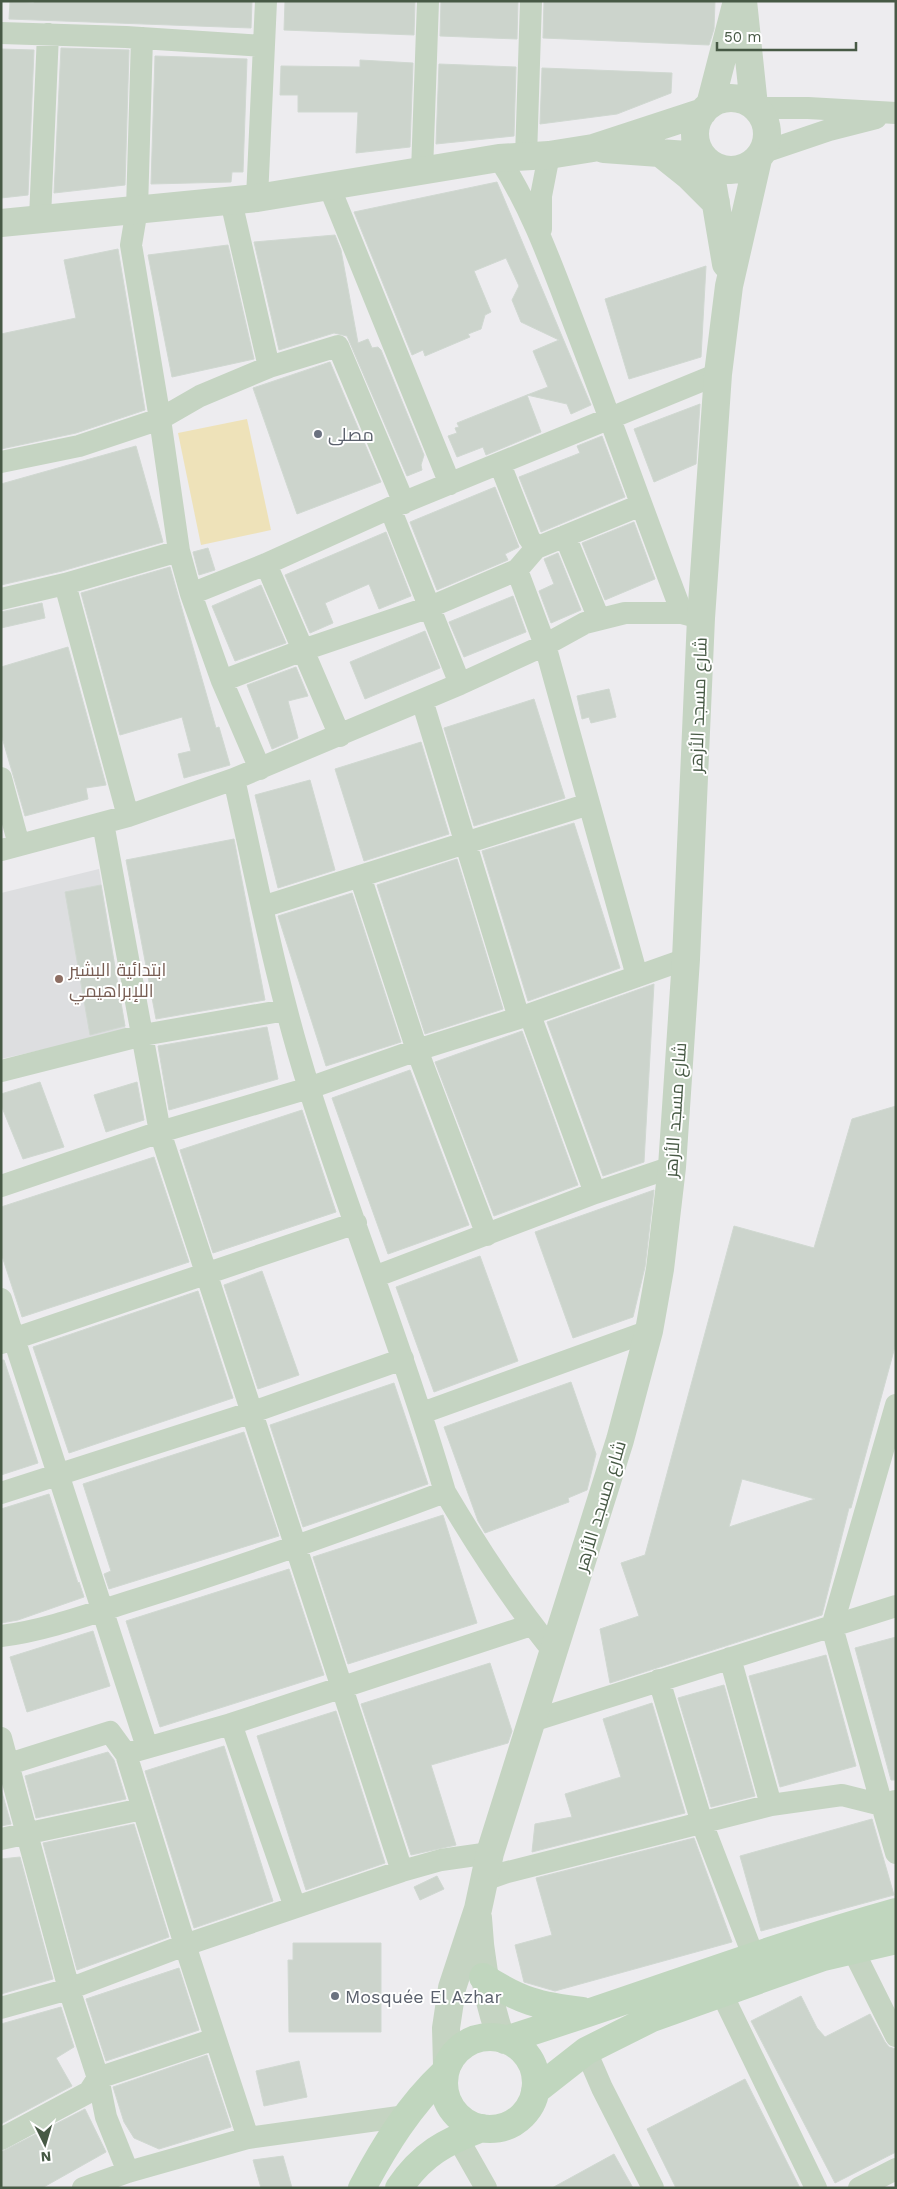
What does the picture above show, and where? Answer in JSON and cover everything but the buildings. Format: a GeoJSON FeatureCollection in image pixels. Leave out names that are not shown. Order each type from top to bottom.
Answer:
{"type":"FeatureCollection","features":[{"type":"Feature","properties":{"kind":"main road"},"geometry":{"type":"LineString","coordinates":[[503,2039],[594,2012],[753,1955],[896,1912]]}},
{"type":"Feature","properties":{"kind":"main road"},"geometry":{"type":"LineString","coordinates":[[535,2091],[586,2051],[652,2018],[823,1957],[896,1940]]}},
{"type":"Feature","properties":{"kind":"main road"},"geometry":{"type":"LineString","coordinates":[[483,1977],[507,1992],[531,2003],[594,2012]]}},
{"type":"Feature","properties":{"kind":"main road"},"geometry":{"type":"LineString","coordinates":[[362,2188],[382,2149],[426,2090],[446,2069],[456,2052],[469,2042],[485,2037],[503,2039],[516,2045],[532,2065],[535,2091],[530,2104],[522,2116],[510,2124],[470,2133],[428,2154],[412,2168],[399,2188]]}},
{"type":"Feature","properties":{"kind":"main road"},"geometry":{"type":"LineString","coordinates":[[446,2069],[444,2088],[452,2109],[468,2124],[470,2133]]}},
{"type":"Feature","properties":{"kind":"street"},"geometry":{"type":"LineString","coordinates":[[266,1],[263,46],[244,200],[269,367]]}},
{"type":"Feature","properties":{"kind":"street"},"geometry":{"type":"LineString","coordinates":[[422,172],[428,1]]}},
{"type":"Feature","properties":{"kind":"street"},"geometry":{"type":"LineString","coordinates":[[531,1],[537,156],[541,196],[541,238]]}},
{"type":"Feature","properties":{"kind":"street"},"geometry":{"type":"LineString","coordinates":[[705,160],[694,137],[695,126],[706,108],[737,1]]}},
{"type":"Feature","properties":{"kind":"street"},"geometry":{"type":"LineString","coordinates":[[743,1],[755,107]]}},
{"type":"Feature","properties":{"kind":"street"},"geometry":{"type":"LineString","coordinates":[[1,33],[142,38],[263,46]]}},
{"type":"Feature","properties":{"kind":"street"},"geometry":{"type":"LineString","coordinates":[[40,218],[48,34]]}},
{"type":"Feature","properties":{"kind":"street"},"geometry":{"type":"LineString","coordinates":[[142,38],[137,209],[131,245],[180,551],[191,594],[222,680],[260,769]]}},
{"type":"Feature","properties":{"kind":"street"},"geometry":{"type":"LineString","coordinates":[[1,223],[244,200],[499,158],[537,156],[593,148],[706,108],[723,99],[733,98],[743,100],[755,107],[765,121],[767,131],[761,156]]}},
{"type":"Feature","properties":{"kind":"street"},"geometry":{"type":"LineString","coordinates":[[755,107],[896,113]]}},
{"type":"Feature","properties":{"kind":"street"},"geometry":{"type":"LineString","coordinates":[[593,148],[659,152],[705,160],[716,168],[734,170],[751,165],[761,156],[828,130],[896,113]]}},
{"type":"Feature","properties":{"kind":"street"},"geometry":{"type":"LineString","coordinates":[[659,152],[689,176],[716,203]]}},
{"type":"Feature","properties":{"kind":"street","name":"شارع مسجد الأزهر"},"geometry":{"type":"LineString","coordinates":[[446,2069],[446,2028],[452,1988],[478,1909],[490,1853],[620,1440],[648,1330],[660,1269],[672,1167],[686,959],[691,616],[729,286],[761,156]]}},
{"type":"Feature","properties":{"kind":"street"},"geometry":{"type":"LineString","coordinates":[[1,778],[10,848],[128,816],[260,769],[460,684],[585,624],[625,613],[691,616],[641,505],[611,418],[541,238],[522,197],[499,158]]}},
{"type":"Feature","properties":{"kind":"street","name":"شارع مسجد الأزهر"},"geometry":{"type":"LineString","coordinates":[[705,160],[716,203],[729,286]]}},
{"type":"Feature","properties":{"kind":"street"},"geometry":{"type":"LineString","coordinates":[[330,186],[450,484]]}},
{"type":"Feature","properties":{"kind":"street"},"geometry":{"type":"LineString","coordinates":[[1,462],[79,446],[160,419],[200,396],[269,367],[338,346],[397,505],[430,607],[460,684]]}},
{"type":"Feature","properties":{"kind":"street"},"geometry":{"type":"LineString","coordinates":[[191,594],[266,564],[397,505],[718,374]]}},
{"type":"Feature","properties":{"kind":"street"},"geometry":{"type":"LineString","coordinates":[[500,464],[529,538],[536,548]]}},
{"type":"Feature","properties":{"kind":"street"},"geometry":{"type":"LineString","coordinates":[[222,680],[430,607],[517,570],[536,548],[641,505]]}},
{"type":"Feature","properties":{"kind":"street"},"geometry":{"type":"LineString","coordinates":[[566,536],[599,620]]}},
{"type":"Feature","properties":{"kind":"street"},"geometry":{"type":"LineString","coordinates":[[1,599],[65,584],[180,551]]}},
{"type":"Feature","properties":{"kind":"street"},"geometry":{"type":"LineString","coordinates":[[266,564],[340,736]]}},
{"type":"Feature","properties":{"kind":"street"},"geometry":{"type":"LineString","coordinates":[[517,570],[545,644],[637,976]]}},
{"type":"Feature","properties":{"kind":"street"},"geometry":{"type":"LineString","coordinates":[[65,584],[128,816]]}},
{"type":"Feature","properties":{"kind":"street"},"geometry":{"type":"LineString","coordinates":[[422,700],[465,843],[524,1016],[595,1193]]}},
{"type":"Feature","properties":{"kind":"street"},"geometry":{"type":"LineString","coordinates":[[234,779],[286,1010],[309,1088],[422,1413],[446,1492],[482,1553],[531,1625],[554,1652]]}},
{"type":"Feature","properties":{"kind":"street"},"geometry":{"type":"LineString","coordinates":[[262,907],[589,804]]}},
{"type":"Feature","properties":{"kind":"street"},"geometry":{"type":"LineString","coordinates":[[104,823],[160,1132],[402,1871]]}},
{"type":"Feature","properties":{"kind":"street"},"geometry":{"type":"LineString","coordinates":[[360,876],[417,1050],[487,1234]]}},
{"type":"Feature","properties":{"kind":"street"},"geometry":{"type":"LineString","coordinates":[[1,1186],[160,1132],[309,1088],[686,959]]}},
{"type":"Feature","properties":{"kind":"street"},"geometry":{"type":"LineString","coordinates":[[1,1070],[143,1035],[286,1010]]}},
{"type":"Feature","properties":{"kind":"street"},"geometry":{"type":"LineString","coordinates":[[374,1277],[595,1193],[672,1167]]}},
{"type":"Feature","properties":{"kind":"street"},"geometry":{"type":"LineString","coordinates":[[8,1341],[206,1272],[356,1223]]}},
{"type":"Feature","properties":{"kind":"street"},"geometry":{"type":"LineString","coordinates":[[1,1299],[8,1341],[60,1474],[103,1610],[136,1751],[142,1810],[248,2138]]}},
{"type":"Feature","properties":{"kind":"street"},"geometry":{"type":"LineString","coordinates":[[422,1413],[648,1330]]}},
{"type":"Feature","properties":{"kind":"street"},"geometry":{"type":"LineString","coordinates":[[1,1493],[253,1412],[403,1359]]}},
{"type":"Feature","properties":{"kind":"street"},"geometry":{"type":"LineString","coordinates":[[896,1405],[832,1627],[889,1803],[896,1853]]}},
{"type":"Feature","properties":{"kind":"street"},"geometry":{"type":"LineString","coordinates":[[1,1636],[103,1610],[295,1548],[446,1492]]}},
{"type":"Feature","properties":{"kind":"street"},"geometry":{"type":"LineString","coordinates":[[532,1721],[896,1606]]}},
{"type":"Feature","properties":{"kind":"street"},"geometry":{"type":"LineString","coordinates":[[136,1751],[231,1724],[531,1625]]}},
{"type":"Feature","properties":{"kind":"street"},"geometry":{"type":"LineString","coordinates":[[730,1658],[771,1805]]}},
{"type":"Feature","properties":{"kind":"street"},"geometry":{"type":"LineString","coordinates":[[659,1680],[702,1823],[753,1955]]}},
{"type":"Feature","properties":{"kind":"street"},"geometry":{"type":"LineString","coordinates":[[231,1724],[295,1907]]}},
{"type":"Feature","properties":{"kind":"street"},"geometry":{"type":"LineString","coordinates":[[128,2172],[106,2117],[98,2078],[69,1989],[4,1748],[110,1732],[136,1751]]}},
{"type":"Feature","properties":{"kind":"street"},"geometry":{"type":"LineString","coordinates":[[484,1880],[504,1873],[771,1805],[842,1795],[889,1803]]}},
{"type":"Feature","properties":{"kind":"street"},"geometry":{"type":"LineString","coordinates":[[1,1839],[142,1810]]}},
{"type":"Feature","properties":{"kind":"street"},"geometry":{"type":"LineString","coordinates":[[1,2008],[69,1989],[295,1907],[402,1871],[441,1860],[490,1853]]}},
{"type":"Feature","properties":{"kind":"street","name":"شارع مسجد الأزهر"},"geometry":{"type":"LineString","coordinates":[[478,1909],[483,1977],[491,2009],[503,2039]]}},
{"type":"Feature","properties":{"kind":"street"},"geometry":{"type":"LineString","coordinates":[[853,1950],[896,2036]]}},
{"type":"Feature","properties":{"kind":"street"},"geometry":{"type":"LineString","coordinates":[[721,1992],[816,2188]]}},
{"type":"Feature","properties":{"kind":"street"},"geometry":{"type":"LineString","coordinates":[[1,2139],[89,2092],[98,2078],[215,2039]]}},
{"type":"Feature","properties":{"kind":"street"},"geometry":{"type":"LineString","coordinates":[[586,2051],[602,2088],[653,2188]]}},
{"type":"Feature","properties":{"kind":"street"},"geometry":{"type":"LineString","coordinates":[[83,2188],[128,2172],[248,2138],[406,2116]]}},
{"type":"Feature","properties":{"kind":"street"},"geometry":{"type":"LineString","coordinates":[[470,2133],[486,2188]]}},
{"type":"Feature","properties":{"kind":"street"},"geometry":{"type":"LineString","coordinates":[[859,2188],[896,2169]]}},
{"type":"Feature","properties":{"kind":"shaded area"},"geometry":{"type":"Polygon","coordinates":[[[247,419],[271,530],[201,545],[178,433],[247,419]]]}},
{"type":"Feature","properties":{"kind":"shaded area","name":"ابتدائية البشير اللإبراهيمي"},"geometry":{"type":"Polygon","coordinates":[[[99,869],[126,1031],[1,1059],[1,893],[99,869]]]}},
{"type":"Feature","properties":{"kind":"place","name":"مصلى"},"geometry":{"type":"Point","coordinates":[318,434]}},
{"type":"Feature","properties":{"kind":"place","name":"ابتدائية البشير اللإبراهيمي"},"geometry":{"type":"Point","coordinates":[59,979]}},
{"type":"Feature","properties":{"kind":"place","name":"Mosquée El Azhar"},"geometry":{"type":"Point","coordinates":[335,1996]}}]}
